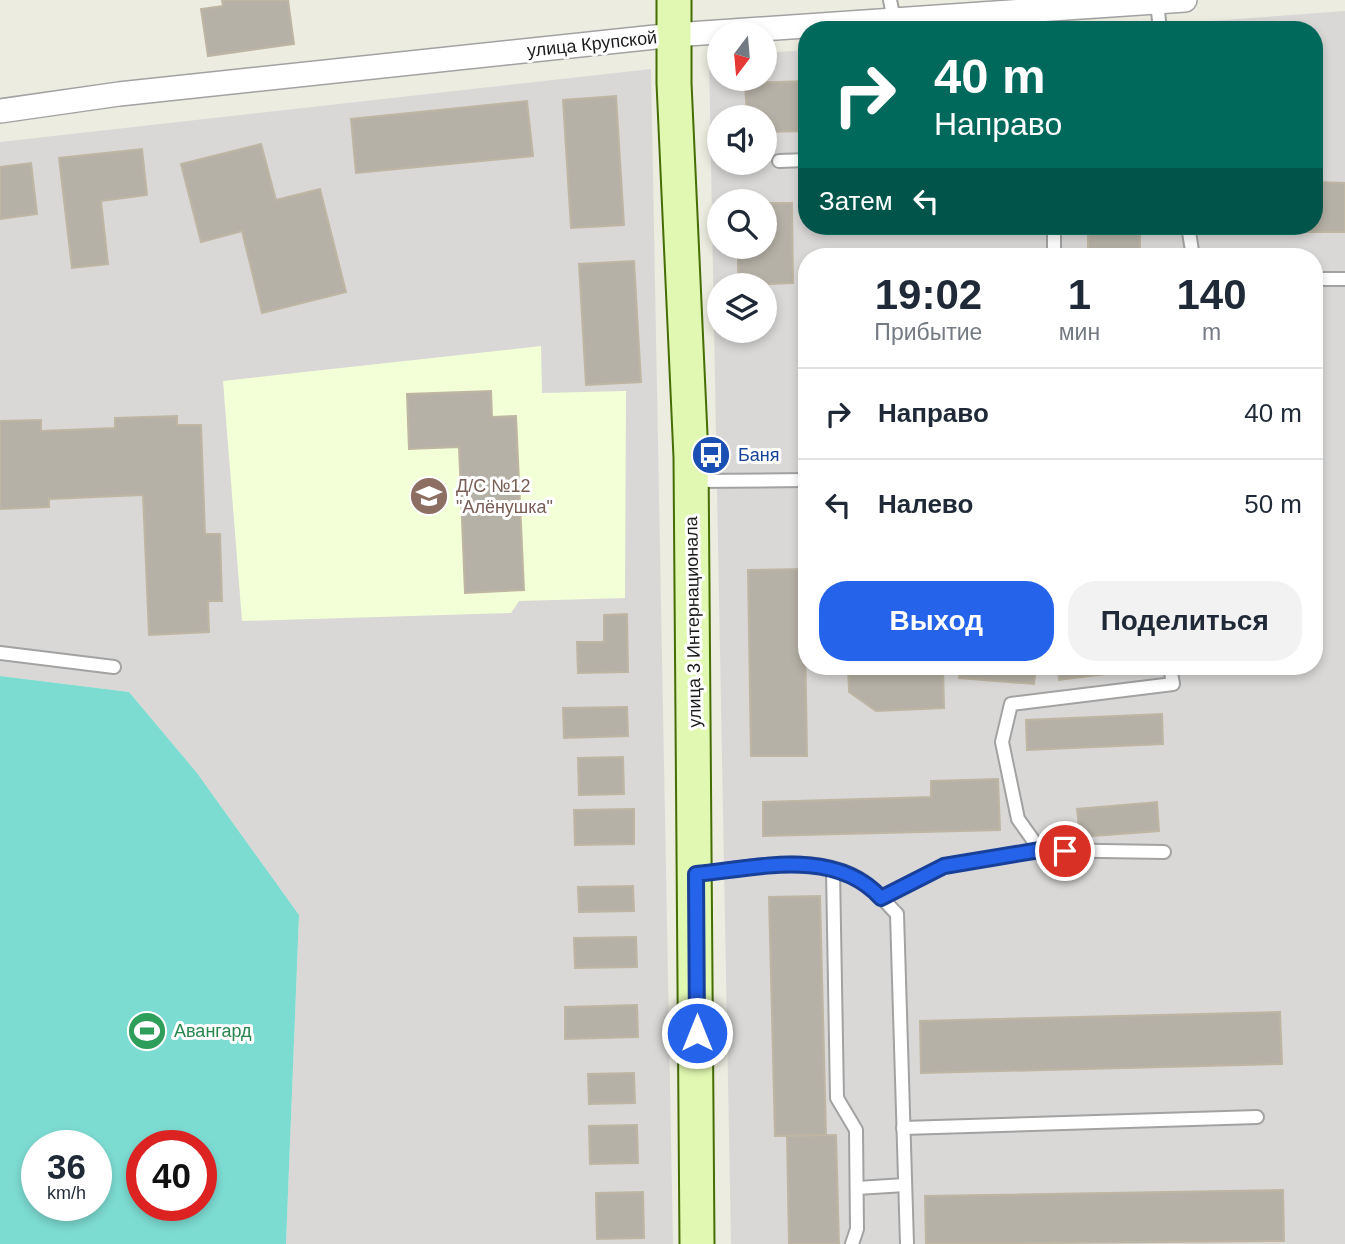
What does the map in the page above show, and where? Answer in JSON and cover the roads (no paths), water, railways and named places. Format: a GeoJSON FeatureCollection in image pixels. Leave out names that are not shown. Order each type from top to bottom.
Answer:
{"type":"FeatureCollection","features":[{"type":"Feature","properties":{"kind":"street","name":"улица 3 Интернационала"},"geometry":{"type":"LineString","coordinates":[[674,0],[690,481],[696,874],[697,1244]]}},
{"type":"Feature","properties":{"kind":"street","name":"улица Крупской"},"geometry":{"type":"LineString","coordinates":[[0,111],[119,94],[892,10],[1185,0]]}},
{"type":"Feature","properties":{"kind":"lane"},"geometry":{"type":"LineString","coordinates":[[1157,2],[1159,21]]}},
{"type":"Feature","properties":{"kind":"lane"},"geometry":{"type":"LineString","coordinates":[[779,161],[798,160]]}},
{"type":"Feature","properties":{"kind":"lane"},"geometry":{"type":"LineString","coordinates":[[1323,279],[1345,279]]}},
{"type":"Feature","properties":{"kind":"lane"},"geometry":{"type":"LineString","coordinates":[[690,481],[798,480]]}},
{"type":"Feature","properties":{"kind":"lane"},"geometry":{"type":"LineString","coordinates":[[0,653],[114,667]]}},
{"type":"Feature","properties":{"kind":"lane"},"geometry":{"type":"LineString","coordinates":[[1040,850],[1018,818],[1002,742],[1011,704],[1173,684],[1171,675]]}},
{"type":"Feature","properties":{"kind":"lane"},"geometry":{"type":"LineString","coordinates":[[881,898],[944,866],[1040,850],[1164,852]]}},
{"type":"Feature","properties":{"kind":"lane"},"geometry":{"type":"LineString","coordinates":[[696,874],[786,864],[817,865],[869,885],[897,914],[907,1244]]}},
{"type":"Feature","properties":{"kind":"lane"},"geometry":{"type":"LineString","coordinates":[[833,870],[837,1098],[856,1130],[857,1229],[852,1244]]}},
{"type":"Feature","properties":{"kind":"lane"},"geometry":{"type":"LineString","coordinates":[[903,1128],[1257,1117]]}},
{"type":"Feature","properties":{"kind":"lane"},"geometry":{"type":"LineString","coordinates":[[857,1188],[905,1185]]}},
{"type":"Feature","properties":{"kind":"place","name":"Баня"},"geometry":{"type":"Point","coordinates":[711,455]}},
{"type":"Feature","properties":{"kind":"place","name":"Д/С №12 \"Алёнушка\""},"geometry":{"type":"Point","coordinates":[429,496]}},
{"type":"Feature","properties":{"kind":"place","name":"Авангард"},"geometry":{"type":"Point","coordinates":[147,1031]}}]}
